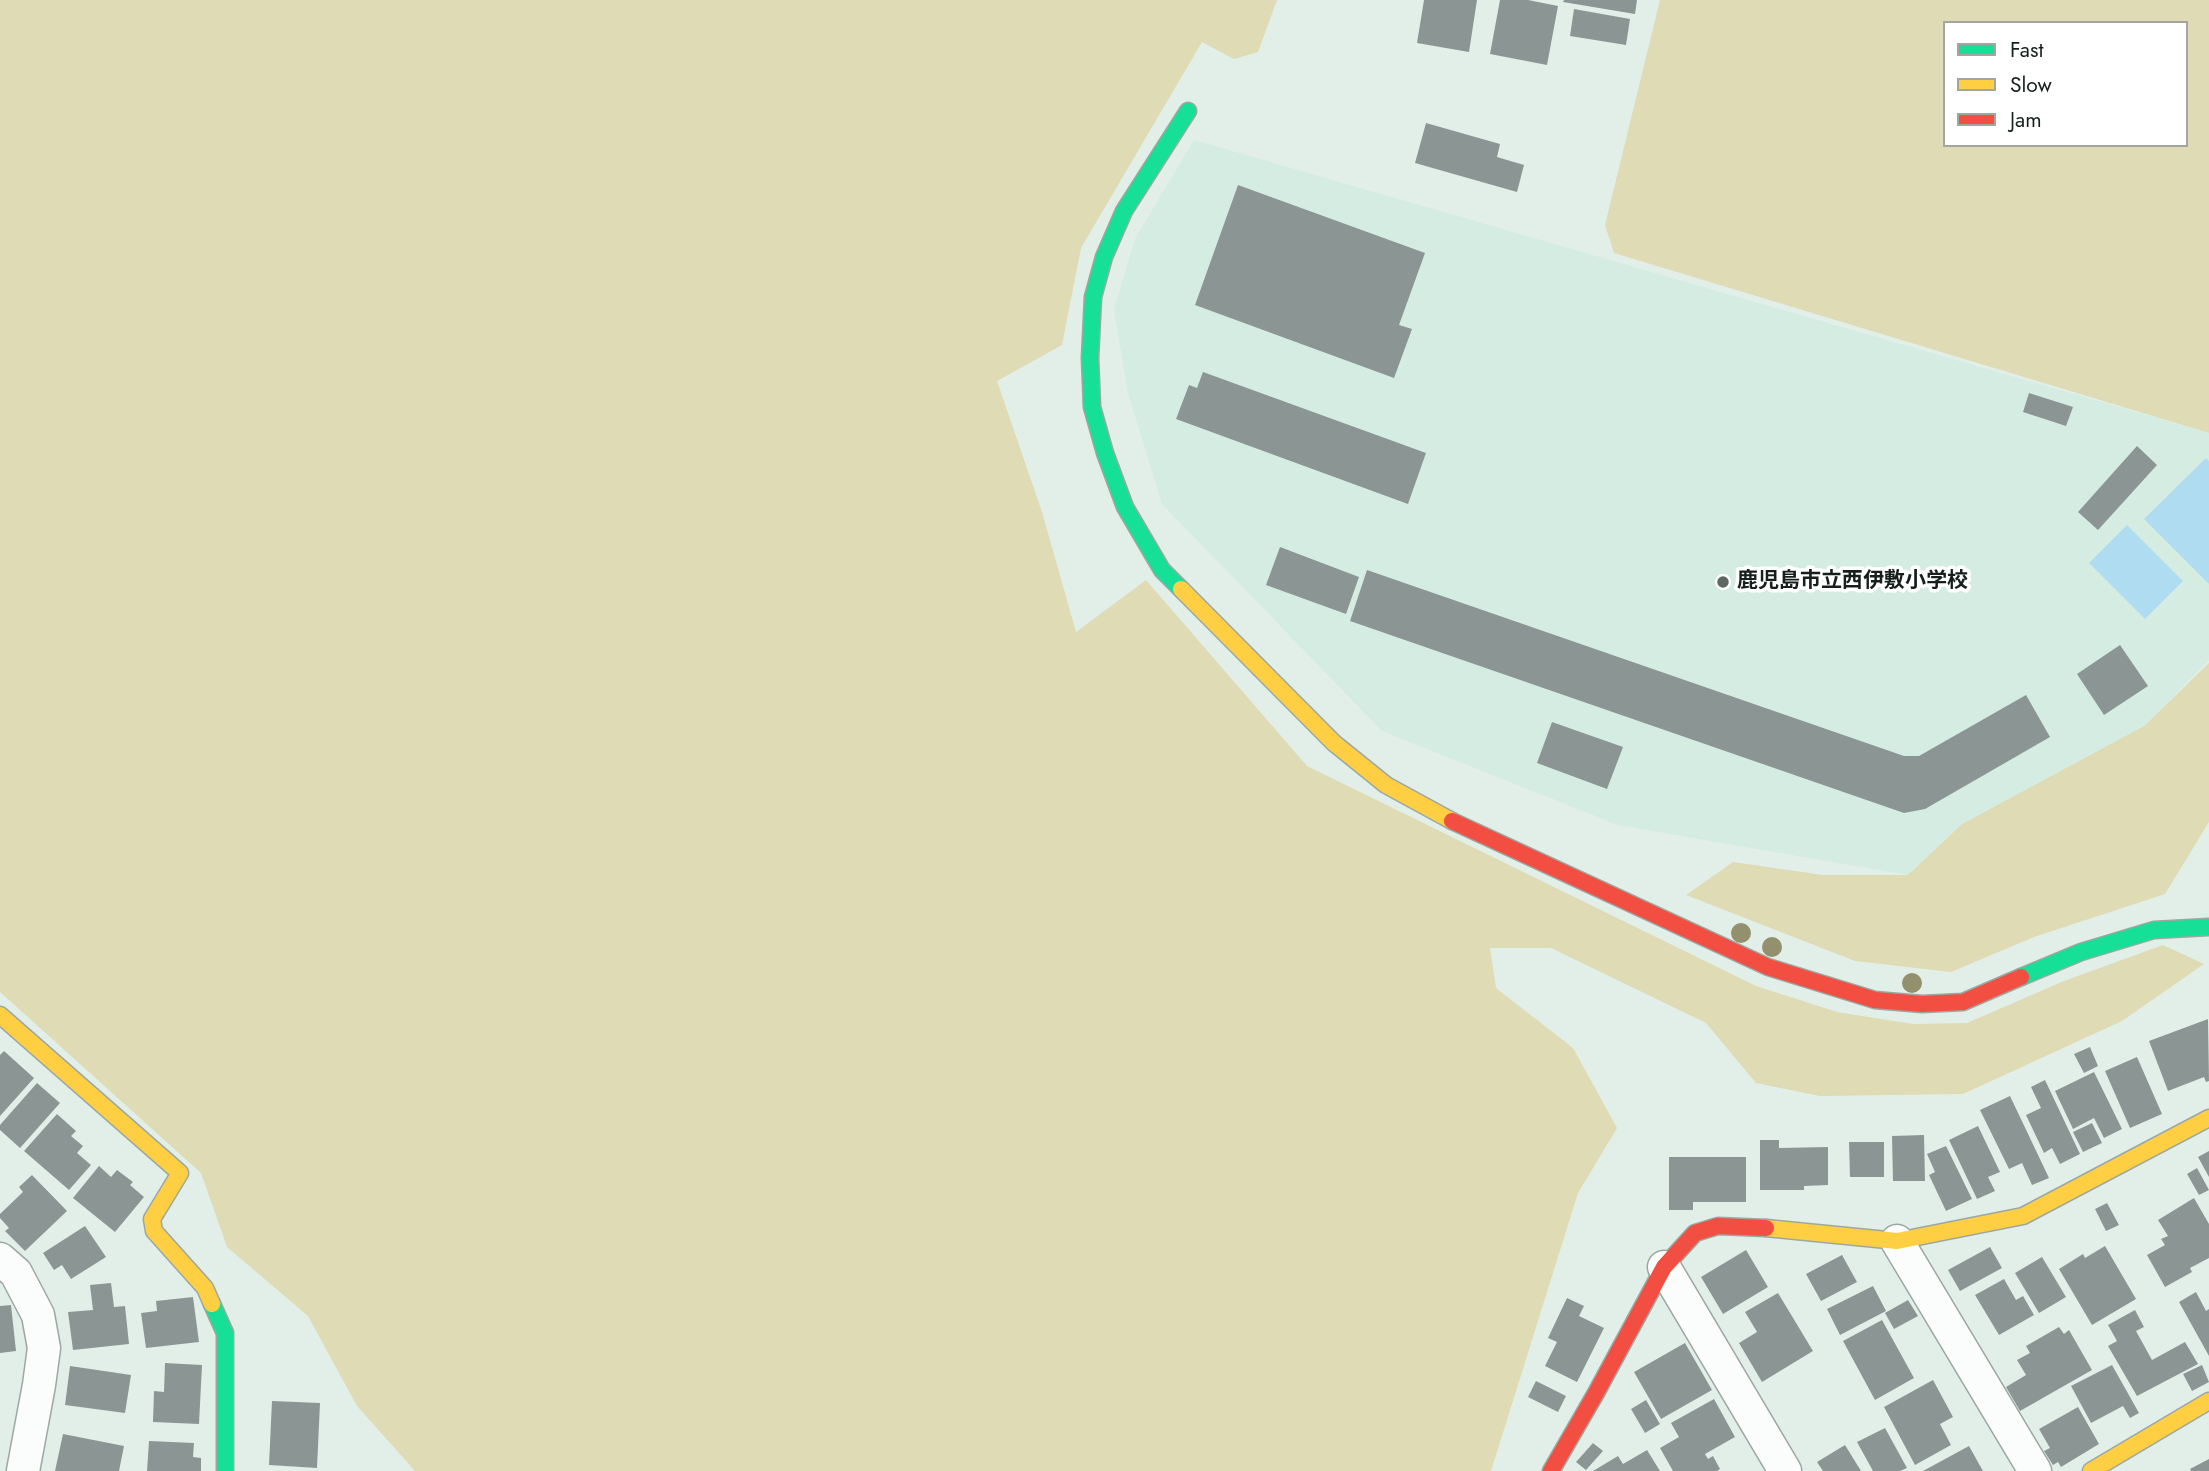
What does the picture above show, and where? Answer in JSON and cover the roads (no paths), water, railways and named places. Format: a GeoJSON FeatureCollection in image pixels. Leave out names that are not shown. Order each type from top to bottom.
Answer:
{"type":"FeatureCollection","features":[{"type":"Feature","properties":{"kind":"street"},"geometry":{"type":"LineString","coordinates":[[1188,111],[1124,211],[1104,257],[1093,297],[1090,358],[1092,407],[1105,453],[1125,507],[1162,570],[1334,743],[1386,785],[1445,818],[1769,967],[1875,1000],[1922,1004],[1964,1002],[2081,952],[2154,930],[2209,928]]}},
{"type":"Feature","properties":{"kind":"street"},"geometry":{"type":"LineString","coordinates":[[0,1015],[180,1174],[152,1219],[154,1231],[205,1289],[225,1333],[225,1471]]}},
{"type":"Feature","properties":{"kind":"street"},"geometry":{"type":"LineString","coordinates":[[1551,1471],[1664,1267],[1695,1233],[1718,1226],[1743,1226],[1897,1241],[2023,1216],[2209,1118]]}},
{"type":"Feature","properties":{"kind":"street"},"geometry":{"type":"LineString","coordinates":[[1897,1241],[2035,1471]]}},
{"type":"Feature","properties":{"kind":"street"},"geometry":{"type":"LineString","coordinates":[[0,1259],[16,1273],[38,1315],[44,1348],[23,1471]]}},
{"type":"Feature","properties":{"kind":"street"},"geometry":{"type":"LineString","coordinates":[[1664,1267],[1785,1471]]}},
{"type":"Feature","properties":{"kind":"street"},"geometry":{"type":"LineString","coordinates":[[2091,1471],[2209,1401]]}},
{"type":"Feature","properties":{"kind":"water"},"geometry":{"type":"Polygon","coordinates":[[[2206,458],[2209,461],[2209,584],[2144,519],[2206,458]]]}},
{"type":"Feature","properties":{"kind":"water"},"geometry":{"type":"Polygon","coordinates":[[[2127,525],[2183,581],[2145,619],[2089,563],[2127,525]]]}},
{"type":"Feature","properties":{"kind":"place","name":"鹿児島市立西伊敷小学校"},"geometry":{"type":"Point","coordinates":[1723,582]}}]}
